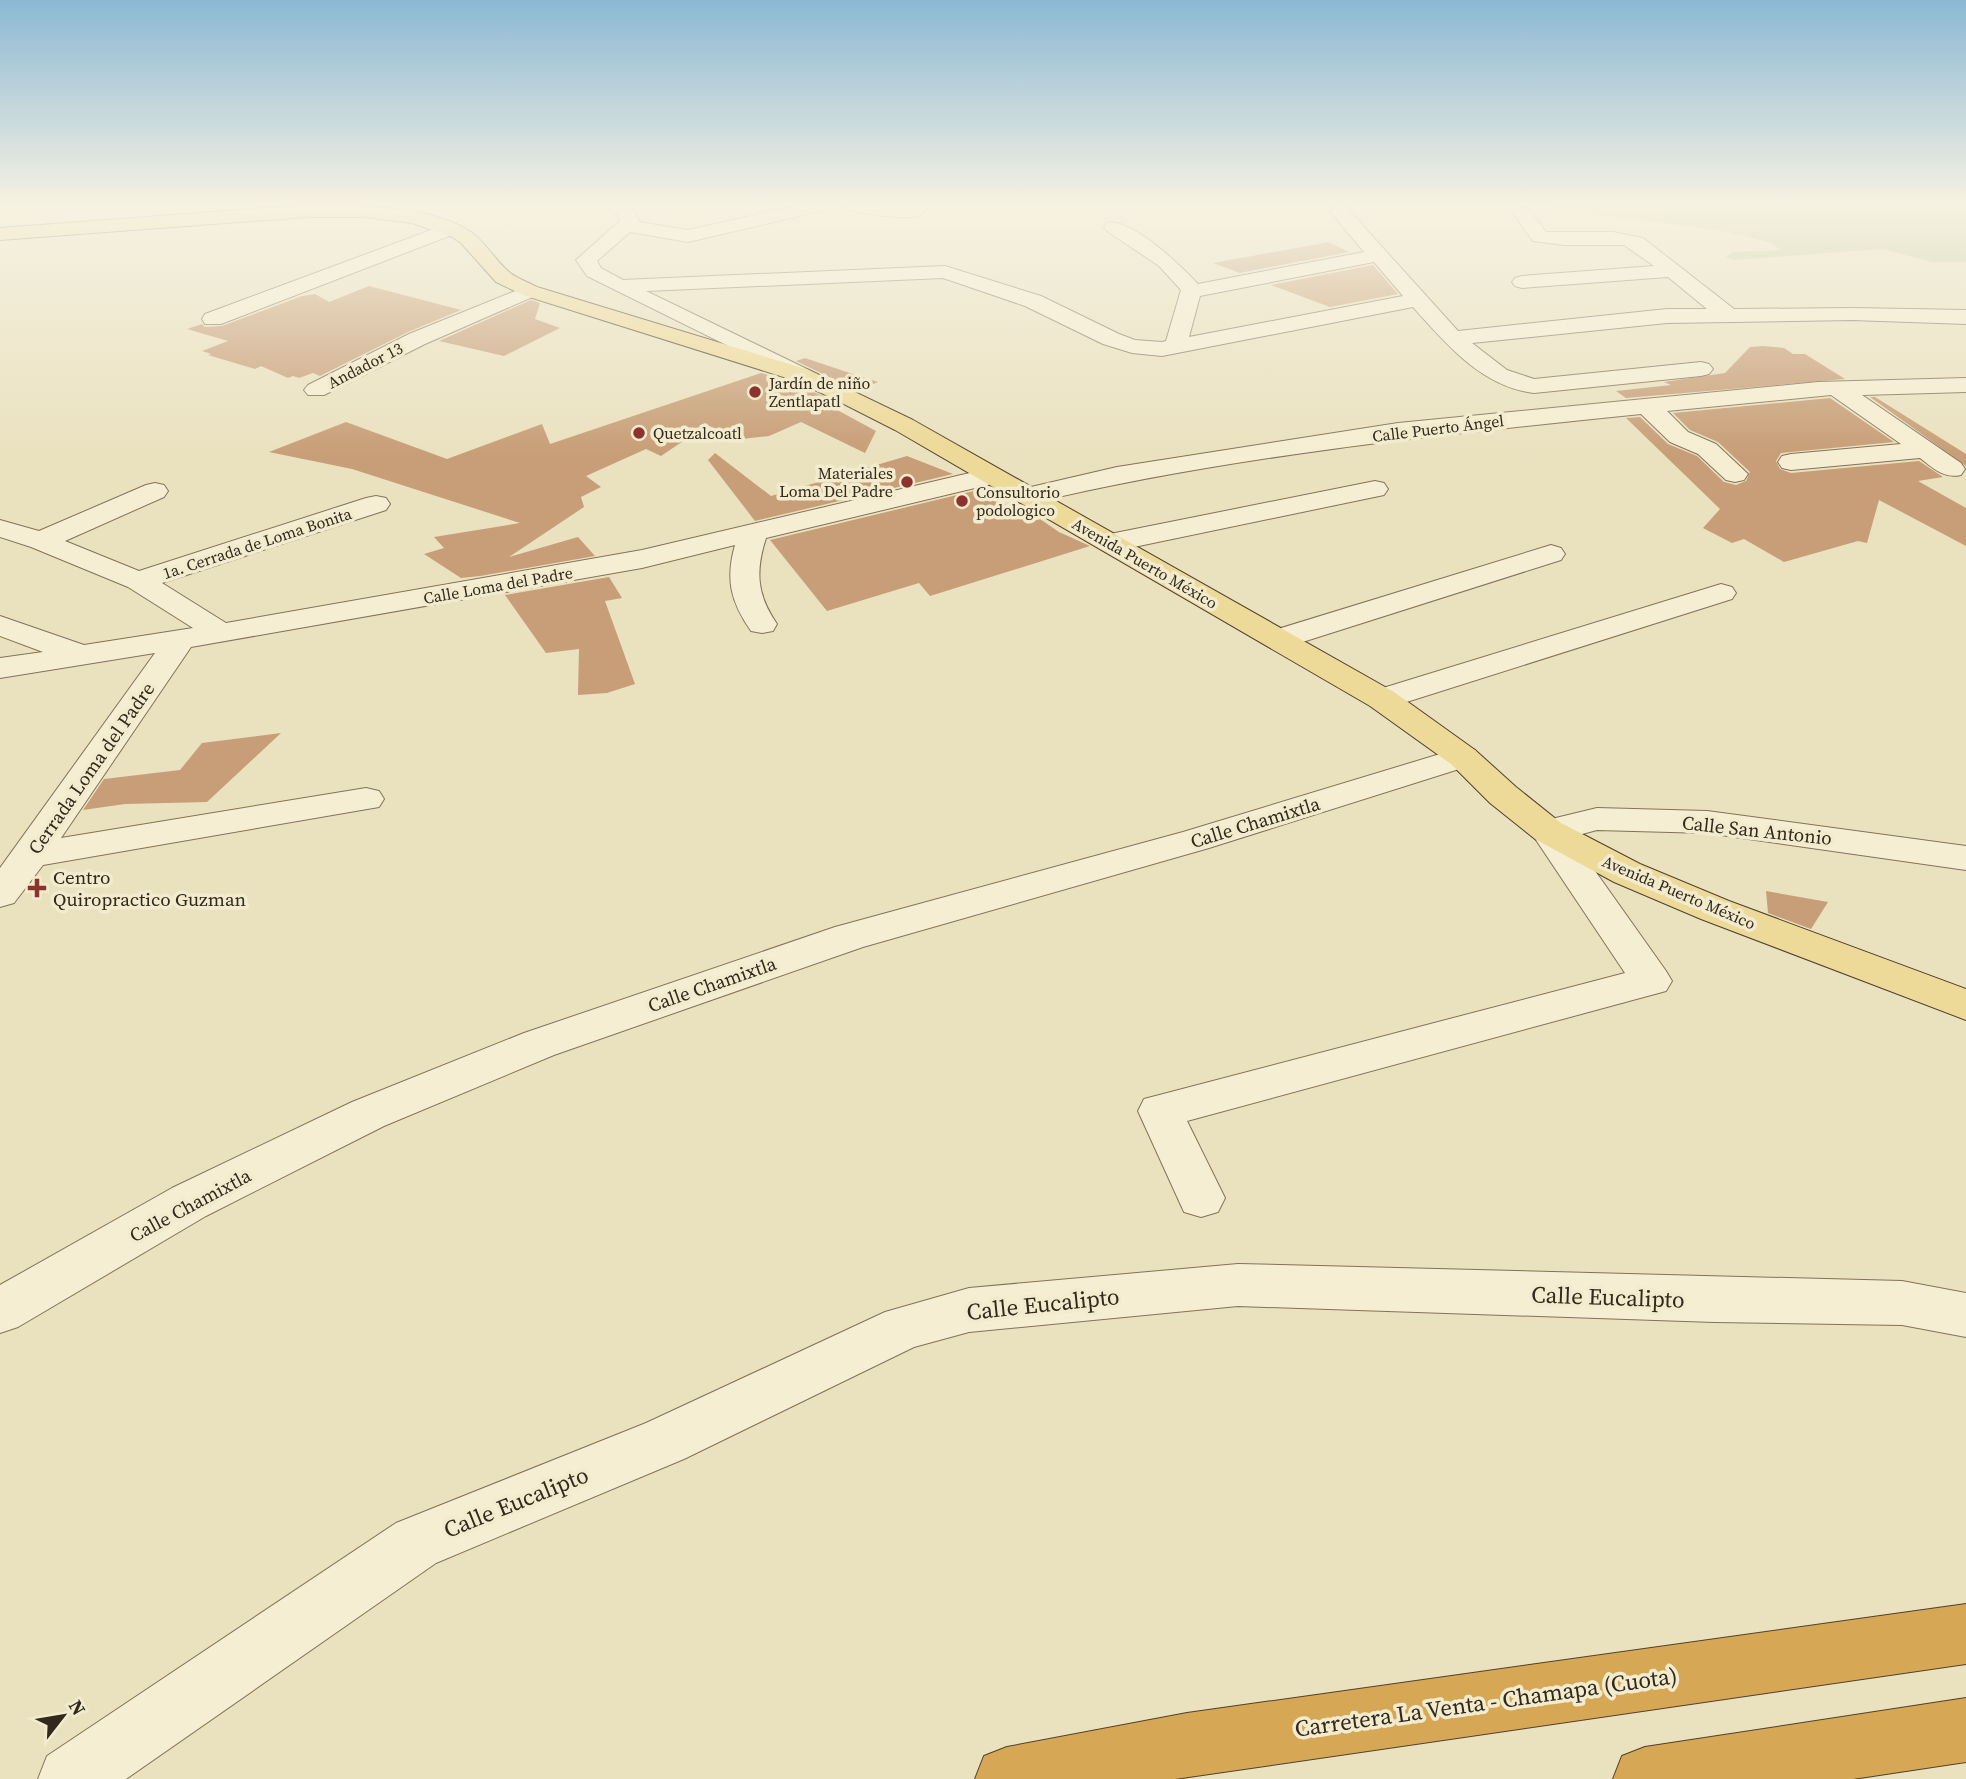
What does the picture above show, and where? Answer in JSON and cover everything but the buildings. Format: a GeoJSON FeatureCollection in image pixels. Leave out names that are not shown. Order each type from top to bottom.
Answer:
{"type":"FeatureCollection","features":[{"type":"Feature","properties":{"kind":"highway","name":"Carretera La Venta - Chamapa (Cuota)"},"geometry":{"type":"LineString","coordinates":[[1007,1779],[1187,1745],[1966,1634]]}},
{"type":"Feature","properties":{"kind":"highway"},"geometry":{"type":"LineString","coordinates":[[1645,1779],[1966,1730]]}},
{"type":"Feature","properties":{"kind":"main road","name":"Avenida Puerto México"},"geometry":{"type":"LineString","coordinates":[[524,288],[801,375],[904,425],[1382,699],[1463,757],[1503,795],[1548,831],[1627,873],[1715,910],[1966,1005]]}},
{"type":"Feature","properties":{"kind":"street"},"geometry":{"type":"LineString","coordinates":[[213,319],[295,288]]}},
{"type":"Feature","properties":{"kind":"street"},"geometry":{"type":"LineString","coordinates":[[623,288],[801,375]]}},
{"type":"Feature","properties":{"kind":"street"},"geometry":{"type":"LineString","coordinates":[[998,288],[1033,301],[1122,343],[1162,349],[1420,299]]}},
{"type":"Feature","properties":{"kind":"street"},"geometry":{"type":"LineString","coordinates":[[1191,288],[1194,291]]}},
{"type":"Feature","properties":{"kind":"street"},"geometry":{"type":"LineString","coordinates":[[1176,345],[1191,291],[1206,288]]}},
{"type":"Feature","properties":{"kind":"street"},"geometry":{"type":"LineString","coordinates":[[1410,288],[1452,338],[1499,375],[1518,384],[1534,386],[1701,369]]}},
{"type":"Feature","properties":{"kind":"street"},"geometry":{"type":"LineString","coordinates":[[1694,288],[1728,315]]}},
{"type":"Feature","properties":{"kind":"street","name":"Andador 13"},"geometry":{"type":"LineString","coordinates":[[316,390],[417,339],[530,291]]}},
{"type":"Feature","properties":{"kind":"street"},"geometry":{"type":"LineString","coordinates":[[1452,338],[1667,316],[1966,317]]}},
{"type":"Feature","properties":{"kind":"street"},"geometry":{"type":"LineString","coordinates":[[1592,379],[1638,406],[1679,437],[1707,449],[1735,474]]}},
{"type":"Feature","properties":{"kind":"street","name":"Calle Puerto Ángel"},"geometry":{"type":"LineString","coordinates":[[1028,496],[1117,475],[1385,433],[1638,406],[1966,385]]}},
{"type":"Feature","properties":{"kind":"street"},"geometry":{"type":"LineString","coordinates":[[1843,392],[1952,469]]}},
{"type":"Feature","properties":{"kind":"street"},"geometry":{"type":"LineString","coordinates":[[1791,462],[1924,450]]}},
{"type":"Feature","properties":{"kind":"street","name":"Calle Loma del Padre"},"geometry":{"type":"LineString","coordinates":[[0,668],[180,640],[642,559],[991,476]]}},
{"type":"Feature","properties":{"kind":"street"},"geometry":{"type":"LineString","coordinates":[[1110,543],[1375,489]]}},
{"type":"Feature","properties":{"kind":"street"},"geometry":{"type":"LineString","coordinates":[[41,541],[155,491]]}},
{"type":"Feature","properties":{"kind":"street","name":"1a. Cerrada de Loma Bonita"},"geometry":{"type":"LineString","coordinates":[[138,582],[376,505]]}},
{"type":"Feature","properties":{"kind":"street"},"geometry":{"type":"LineString","coordinates":[[0,528],[41,541],[138,582],[221,633]]}},
{"type":"Feature","properties":{"kind":"street"},"geometry":{"type":"LineString","coordinates":[[754,534],[748,548],[743,587],[748,606],[762,624]]}},
{"type":"Feature","properties":{"kind":"street"},"geometry":{"type":"LineString","coordinates":[[1279,639],[1551,554]]}},
{"type":"Feature","properties":{"kind":"street"},"geometry":{"type":"LineString","coordinates":[[1382,699],[1721,593]]}},
{"type":"Feature","properties":{"kind":"street"},"geometry":{"type":"LineString","coordinates":[[0,625],[83,656]]}},
{"type":"Feature","properties":{"kind":"street","name":"Cerrada Loma del Padre"},"geometry":{"type":"LineString","coordinates":[[0,894],[31,855],[180,640]]}},
{"type":"Feature","properties":{"kind":"street","name":"Calle Chamixtla"},"geometry":{"type":"LineString","coordinates":[[0,1311],[189,1202],[368,1114],[538,1044],[849,936],[1196,841],[1463,757]]}},
{"type":"Feature","properties":{"kind":"street"},"geometry":{"type":"LineString","coordinates":[[31,855],[366,799]]}},
{"type":"Feature","properties":{"kind":"street","name":"Calle San Antonio"},"geometry":{"type":"LineString","coordinates":[[1548,831],[1597,819],[1707,822],[1966,858]]}},
{"type":"Feature","properties":{"kind":"street"},"geometry":{"type":"LineString","coordinates":[[1201,1198],[1160,1111],[1651,981],[1548,831]]}},
{"type":"Feature","properties":{"kind":"street","name":"Calle Eucalipto"},"geometry":{"type":"LineString","coordinates":[[70,1779],[416,1543],[665,1441],[903,1328],[969,1310],[1238,1285],[1902,1303],[1966,1315]]}},
{"type":"Feature","properties":{"kind":"place","name":"Jardín de niño Zentlapatl"},"geometry":{"type":"Point","coordinates":[755,392]}},
{"type":"Feature","properties":{"kind":"place","name":"Quetzalcoatl"},"geometry":{"type":"Point","coordinates":[639,433]}},
{"type":"Feature","properties":{"kind":"place","name":"Materiales Loma Del Padre"},"geometry":{"type":"Point","coordinates":[907,482]}},
{"type":"Feature","properties":{"kind":"place","name":"Consultorio podologico"},"geometry":{"type":"Point","coordinates":[962,501]}},
{"type":"Feature","properties":{"kind":"place","name":"Centro Quiropractico Guzman"},"geometry":{"type":"Point","coordinates":[37,888]}}]}
